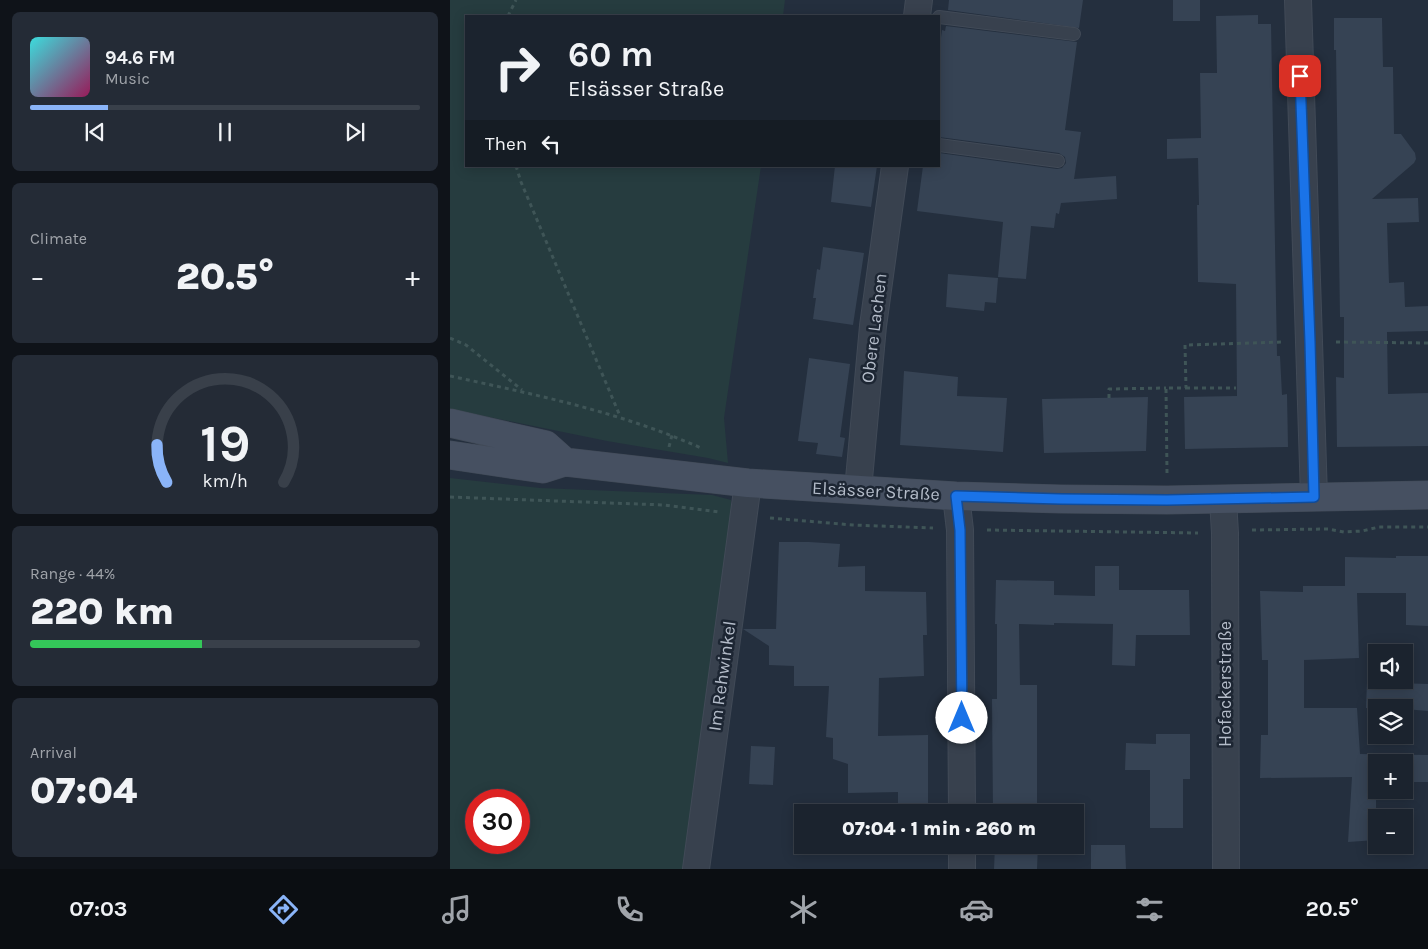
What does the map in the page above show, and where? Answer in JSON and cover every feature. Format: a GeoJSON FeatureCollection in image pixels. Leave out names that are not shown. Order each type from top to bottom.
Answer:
{"type":"FeatureCollection","features":[{"type":"Feature","properties":{"kind":"main road"},"geometry":{"type":"LineString","coordinates":[[450,423],[546,445],[565,462]]}},
{"type":"Feature","properties":{"kind":"main road","name":"Elsässer Straße"},"geometry":{"type":"LineString","coordinates":[[450,455],[544,468],[565,462],[748,483],[956,496],[1222,500],[1428,495]]}},
{"type":"Feature","properties":{"kind":"street"},"geometry":{"type":"LineString","coordinates":[[1298,0],[1314,497]]}},
{"type":"Feature","properties":{"kind":"street","name":"Obere Lachen"},"geometry":{"type":"LineString","coordinates":[[858,490],[873,326],[895,167]]}},
{"type":"Feature","properties":{"kind":"street","name":"Im Rehwinkel"},"geometry":{"type":"LineString","coordinates":[[696,869],[748,483]]}},
{"type":"Feature","properties":{"kind":"street"},"geometry":{"type":"LineString","coordinates":[[956,496],[960,530],[962,804]]}},
{"type":"Feature","properties":{"kind":"street","name":"Hofackerstraße"},"geometry":{"type":"LineString","coordinates":[[1222,500],[1225,533],[1226,869]]}},
{"type":"Feature","properties":{"kind":"street"},"geometry":{"type":"LineString","coordinates":[[962,854],[962,869]]}},
{"type":"Feature","properties":{"kind":"lane"},"geometry":{"type":"LineString","coordinates":[[925,13],[939,15]]}},
{"type":"Feature","properties":{"kind":"lane"},"geometry":{"type":"LineString","coordinates":[[940,15],[1074,34]]}},
{"type":"Feature","properties":{"kind":"lane"},"geometry":{"type":"LineString","coordinates":[[940,144],[1058,161]]}},
{"type":"Feature","properties":{"kind":"path"},"geometry":{"type":"LineString","coordinates":[[508,15],[516,0]]}},
{"type":"Feature","properties":{"kind":"path"},"geometry":{"type":"LineString","coordinates":[[516,167],[620,416]]}},
{"type":"Feature","properties":{"kind":"path"},"geometry":{"type":"LineString","coordinates":[[450,338],[466,345],[524,392]]}},
{"type":"Feature","properties":{"kind":"path"},"geometry":{"type":"LineString","coordinates":[[1186,388],[1185,345],[1310,342],[1428,343]]}},
{"type":"Feature","properties":{"kind":"path"},"geometry":{"type":"LineString","coordinates":[[450,376],[620,416],[672,435]]}},
{"type":"Feature","properties":{"kind":"path"},"geometry":{"type":"LineString","coordinates":[[1158,473],[1167,473],[1166,388]]}},
{"type":"Feature","properties":{"kind":"path"},"geometry":{"type":"LineString","coordinates":[[1109,398],[1109,389],[1236,388]]}},
{"type":"Feature","properties":{"kind":"path"},"geometry":{"type":"LineString","coordinates":[[450,497],[664,505],[745,516]]}},
{"type":"Feature","properties":{"kind":"green space"},"geometry":{"type":"Polygon","coordinates":[[[450,0],[785,0],[783,15],[465,15],[465,167],[761,167],[724,418],[728,463],[450,409],[450,0]]]}},
{"type":"Feature","properties":{"kind":"green space"},"geometry":{"type":"Polygon","coordinates":[[[450,478],[540,488],[712,495],[731,500],[732,522],[685,869],[450,869],[450,478]]]}},
{"type":"Feature","properties":{"kind":"building"},"geometry":{"type":"Polygon","coordinates":[[[949,0],[1083,0],[1079,28],[948,10],[949,0]]]}},
{"type":"Feature","properties":{"kind":"building"},"geometry":{"type":"Polygon","coordinates":[[[1173,0],[1200,0],[1200,21],[1173,21],[1173,0]]]}},
{"type":"Feature","properties":{"kind":"building"},"geometry":{"type":"Polygon","coordinates":[[[1258,15],[1258,24],[1271,24],[1277,356],[1280,356],[1282,395],[1287,394],[1288,447],[1185,449],[1184,397],[1237,396],[1236,284],[1198,282],[1198,158],[1167,159],[1167,139],[1201,138],[1200,73],[1217,73],[1216,16],[1258,15]]]}},
{"type":"Feature","properties":{"kind":"building"},"geometry":{"type":"Polygon","coordinates":[[[1334,18],[1382,18],[1383,67],[1393,67],[1394,134],[1401,134],[1415,153],[1416,159],[1414,163],[1372,199],[1418,198],[1419,222],[1387,223],[1389,283],[1404,282],[1405,307],[1428,306],[1428,331],[1387,332],[1388,394],[1428,393],[1428,446],[1337,447],[1336,377],[1344,378],[1344,317],[1340,317],[1334,18]]]}},
{"type":"Feature","properties":{"kind":"building"},"geometry":{"type":"Polygon","coordinates":[[[946,26],[1077,42],[1065,130],[1081,132],[1074,179],[1116,176],[1117,199],[1061,203],[1059,214],[1056,213],[1054,228],[1031,226],[1026,279],[998,277],[1003,222],[917,211],[923,167],[940,167],[940,153],[1057,169],[1062,168],[1066,163],[1065,157],[1059,153],[940,137],[940,45],[942,30],[945,31],[946,26]]]}},
{"type":"Feature","properties":{"kind":"building"},"geometry":{"type":"Polygon","coordinates":[[[835,167],[877,167],[871,207],[831,202],[835,167]]]}},
{"type":"Feature","properties":{"kind":"building"},"geometry":{"type":"Polygon","coordinates":[[[823,247],[864,253],[853,325],[813,319],[816,298],[813,298],[817,269],[820,270],[823,247]]]}},
{"type":"Feature","properties":{"kind":"building"},"geometry":{"type":"Polygon","coordinates":[[[948,274],[998,278],[996,303],[985,302],[984,311],[946,307],[948,274]]]}},
{"type":"Feature","properties":{"kind":"building"},"geometry":{"type":"Polygon","coordinates":[[[809,358],[850,364],[840,437],[845,438],[842,457],[816,454],[818,443],[798,441],[809,358]]]}},
{"type":"Feature","properties":{"kind":"building"},"geometry":{"type":"Polygon","coordinates":[[[904,371],[958,377],[957,396],[1007,398],[1003,452],[900,445],[904,371]]]}},
{"type":"Feature","properties":{"kind":"building"},"geometry":{"type":"Polygon","coordinates":[[[1148,397],[1146,451],[1044,453],[1042,399],[1148,397]]]}},
{"type":"Feature","properties":{"kind":"building"},"geometry":{"type":"Polygon","coordinates":[[[779,542],[840,544],[838,567],[865,566],[865,591],[926,592],[927,635],[923,635],[924,676],[879,678],[878,736],[928,735],[928,804],[898,804],[898,792],[848,793],[848,764],[833,759],[833,738],[826,737],[829,686],[794,686],[794,666],[769,665],[769,646],[743,629],[776,629],[779,542]]]}},
{"type":"Feature","properties":{"kind":"building"},"geometry":{"type":"Polygon","coordinates":[[[1396,556],[1428,556],[1428,626],[1406,625],[1406,593],[1357,593],[1359,658],[1304,660],[1304,708],[1357,708],[1360,754],[1368,754],[1368,799],[1376,799],[1376,809],[1368,809],[1368,841],[1348,842],[1352,777],[1260,778],[1261,735],[1268,735],[1268,660],[1262,660],[1260,591],[1303,592],[1303,586],[1345,586],[1345,557],[1396,558],[1396,556]]]}},
{"type":"Feature","properties":{"kind":"building"},"geometry":{"type":"Polygon","coordinates":[[[1095,566],[1119,566],[1119,590],[1189,590],[1190,635],[1136,635],[1135,666],[1112,665],[1113,624],[1019,624],[1020,685],[1037,685],[1037,804],[993,804],[992,699],[997,699],[996,580],[1054,581],[1054,595],[1095,596],[1095,566]]]}},
{"type":"Feature","properties":{"kind":"building"},"geometry":{"type":"Polygon","coordinates":[[[1367,682],[1368,689],[1413,689],[1413,684],[1428,684],[1428,711],[1413,710],[1413,699],[1368,699],[1368,708],[1366,708],[1367,682]]]}},
{"type":"Feature","properties":{"kind":"building"},"geometry":{"type":"Polygon","coordinates":[[[1156,734],[1190,734],[1190,779],[1183,779],[1183,828],[1150,828],[1150,770],[1125,770],[1126,743],[1156,744],[1156,734]]]}},
{"type":"Feature","properties":{"kind":"building"},"geometry":{"type":"Polygon","coordinates":[[[751,746],[775,747],[773,785],[749,784],[751,746]]]}},
{"type":"Feature","properties":{"kind":"building"},"geometry":{"type":"Polygon","coordinates":[[[1413,755],[1428,755],[1428,782],[1413,782],[1413,755]]]}},
{"type":"Feature","properties":{"kind":"building"},"geometry":{"type":"Polygon","coordinates":[[[1091,845],[1125,845],[1126,869],[1091,869],[1091,845]]]}},
{"type":"Feature","properties":{"kind":"building"},"geometry":{"type":"Polygon","coordinates":[[[995,854],[1038,854],[1037,869],[994,869],[995,854]]]}},
{"type":"Feature","properties":{"kind":"route"},"geometry":{"type":"LineString","coordinates":[[962,718],[960,530],[956,496],[1167,500],[1314,497],[1300,76]]}}]}
